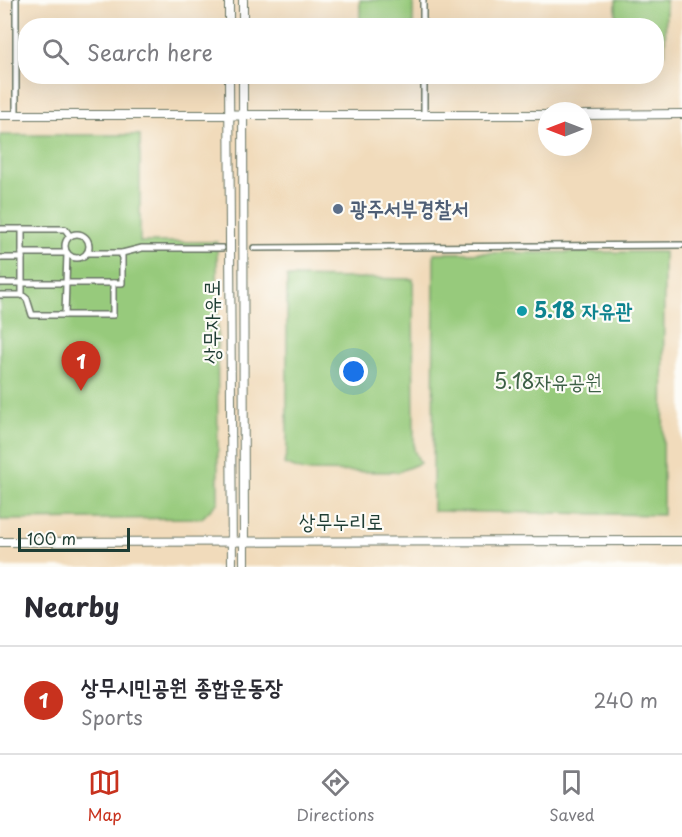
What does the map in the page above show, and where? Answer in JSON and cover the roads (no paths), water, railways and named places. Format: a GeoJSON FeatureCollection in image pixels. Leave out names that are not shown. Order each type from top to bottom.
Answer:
{"type":"FeatureCollection","features":[{"type":"Feature","properties":{"kind":"main road"},"geometry":{"type":"LineString","coordinates":[[229,115],[243,115]]}},
{"type":"Feature","properties":{"kind":"street"},"geometry":{"type":"LineString","coordinates":[[16,0],[16,116]]}},
{"type":"Feature","properties":{"kind":"street"},"geometry":{"type":"LineString","coordinates":[[229,0],[229,18]]}},
{"type":"Feature","properties":{"kind":"street"},"geometry":{"type":"LineString","coordinates":[[243,0],[243,18]]}},
{"type":"Feature","properties":{"kind":"street"},"geometry":{"type":"LineString","coordinates":[[423,0],[423,18]]}},
{"type":"Feature","properties":{"kind":"street","name":"상무자유로"},"geometry":{"type":"LineString","coordinates":[[229,84],[232,567]]}},
{"type":"Feature","properties":{"kind":"street","name":"상무자유로"},"geometry":{"type":"LineString","coordinates":[[243,84],[244,567]]}},
{"type":"Feature","properties":{"kind":"street"},"geometry":{"type":"LineString","coordinates":[[424,84],[424,116]]}},
{"type":"Feature","properties":{"kind":"street"},"geometry":{"type":"LineString","coordinates":[[592,114],[682,114]]}},
{"type":"Feature","properties":{"kind":"street"},"geometry":{"type":"LineString","coordinates":[[0,116],[229,115]]}},
{"type":"Feature","properties":{"kind":"street"},"geometry":{"type":"LineString","coordinates":[[243,115],[538,115]]}},
{"type":"Feature","properties":{"kind":"street"},"geometry":{"type":"LineString","coordinates":[[0,229],[66,229],[70,236]]}},
{"type":"Feature","properties":{"kind":"street"},"geometry":{"type":"LineString","coordinates":[[22,229],[22,295]]}},
{"type":"Feature","properties":{"kind":"street"},"geometry":{"type":"LineString","coordinates":[[65,315],[67,253],[64,246],[70,236],[78,234],[86,237],[89,244],[87,253]]}},
{"type":"Feature","properties":{"kind":"street"},"geometry":{"type":"LineString","coordinates":[[254,248],[682,245]]}},
{"type":"Feature","properties":{"kind":"street"},"geometry":{"type":"LineString","coordinates":[[0,258],[67,253],[76,258],[87,253],[122,253],[142,248],[222,248]]}},
{"type":"Feature","properties":{"kind":"street"},"geometry":{"type":"LineString","coordinates":[[0,283],[122,283],[122,253]]}},
{"type":"Feature","properties":{"kind":"street"},"geometry":{"type":"LineString","coordinates":[[0,295],[22,295],[27,299],[32,315],[113,315],[113,283]]}},
{"type":"Feature","properties":{"kind":"street","name":"상무누리로"},"geometry":{"type":"LineString","coordinates":[[0,542],[682,541]]}},
{"type":"Feature","properties":{"kind":"place","name":"광주서부경찰서"},"geometry":{"type":"Point","coordinates":[338,209]}},
{"type":"Feature","properties":{"kind":"place","name":"5.18 자유관"},"geometry":{"type":"Point","coordinates":[522,311]}},
{"type":"Feature","properties":{"kind":"place","name":"상무시민공원 종합운동장"},"geometry":{"type":"Point","coordinates":[81,391]}},
{"type":"Feature","properties":{"kind":"park label","name":"5.18자유공원"},"geometry":{"type":"Point","coordinates":[548,382]}}]}
